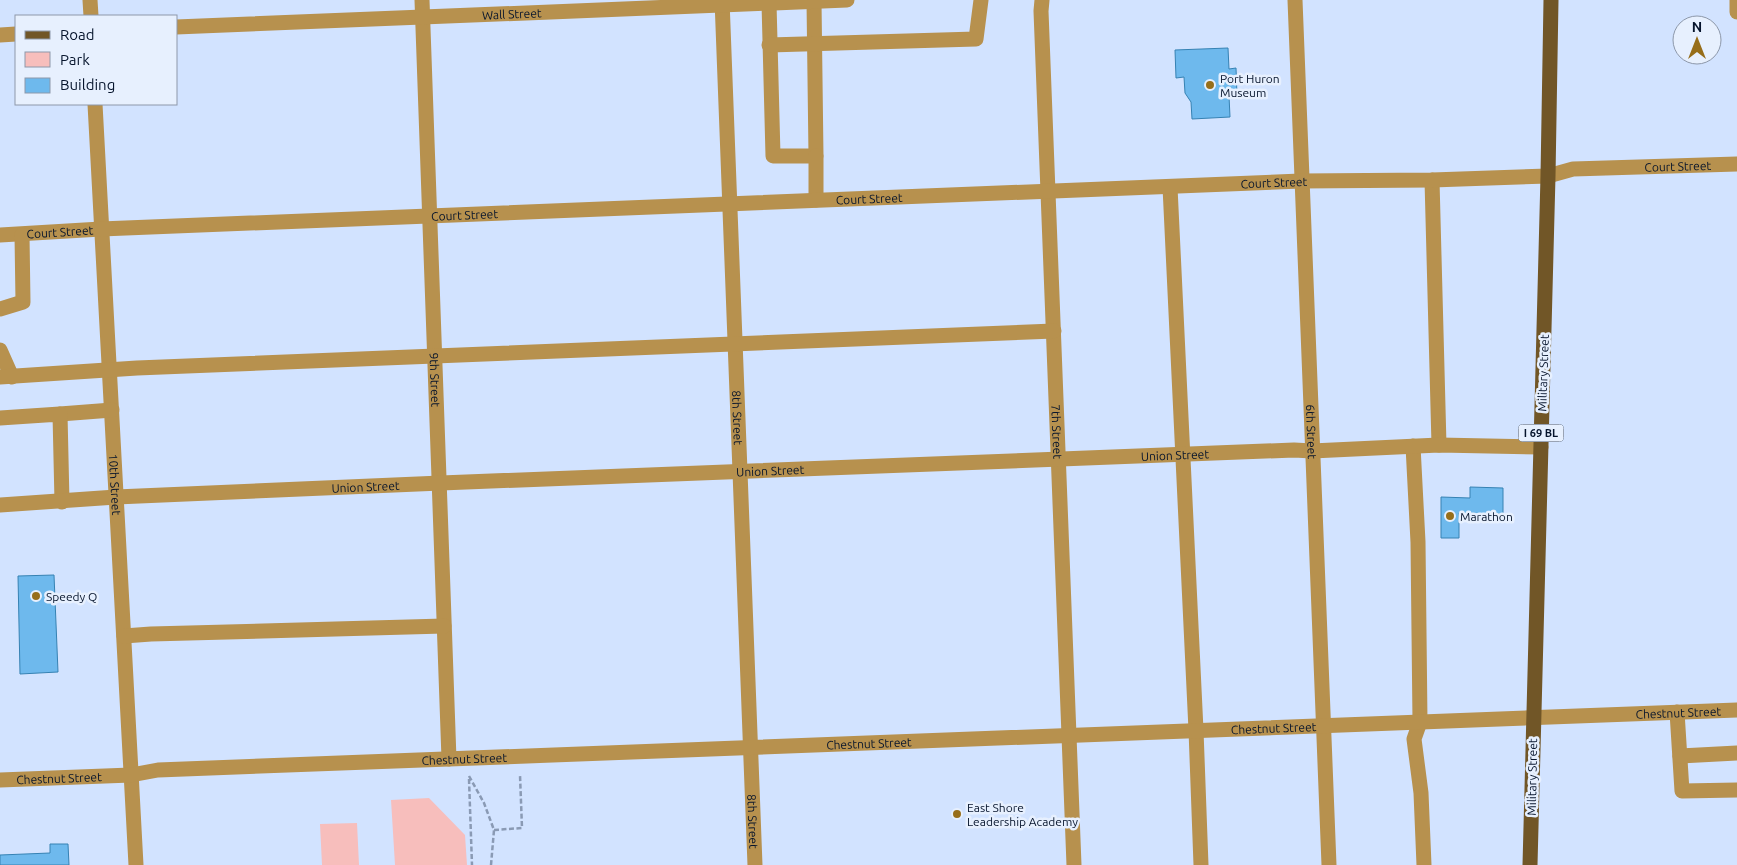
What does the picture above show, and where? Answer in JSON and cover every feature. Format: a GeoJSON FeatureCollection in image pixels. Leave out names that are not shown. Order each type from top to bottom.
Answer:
{"type":"FeatureCollection","features":[{"type":"Feature","properties":{"kind":"main road","name":"Military Street"},"geometry":{"type":"LineString","coordinates":[[1530,865],[1551,0]]}},
{"type":"Feature","properties":{"kind":"street"},"geometry":{"type":"LineString","coordinates":[[90,0],[91,15]]}},
{"type":"Feature","properties":{"kind":"street","name":"9th Street"},"geometry":{"type":"LineString","coordinates":[[422,0],[450,759]]}},
{"type":"Feature","properties":{"kind":"street","name":"Wall Street"},"geometry":{"type":"LineString","coordinates":[[178,27],[722,3],[847,0]]}},
{"type":"Feature","properties":{"kind":"street"},"geometry":{"type":"LineString","coordinates":[[770,45],[976,39],[981,0]]}},
{"type":"Feature","properties":{"kind":"street","name":"7th Street"},"geometry":{"type":"LineString","coordinates":[[1042,0],[1074,865]]}},
{"type":"Feature","properties":{"kind":"street","name":"6th Street"},"geometry":{"type":"LineString","coordinates":[[1295,0],[1329,865]]}},
{"type":"Feature","properties":{"kind":"street"},"geometry":{"type":"LineString","coordinates":[[1737,0],[1737,12]]}},
{"type":"Feature","properties":{"kind":"street"},"geometry":{"type":"LineString","coordinates":[[814,1],[816,200]]}},
{"type":"Feature","properties":{"kind":"street","name":"8th Street"},"geometry":{"type":"LineString","coordinates":[[722,3],[755,865]]}},
{"type":"Feature","properties":{"kind":"street"},"geometry":{"type":"LineString","coordinates":[[769,3],[773,156],[816,156]]}},
{"type":"Feature","properties":{"kind":"street"},"geometry":{"type":"LineString","coordinates":[[0,35],[15,34]]}},
{"type":"Feature","properties":{"kind":"street","name":"10th Street"},"geometry":{"type":"LineString","coordinates":[[95,105],[136,865]]}},
{"type":"Feature","properties":{"kind":"street","name":"Court Street"},"geometry":{"type":"LineString","coordinates":[[0,236],[101,228],[730,203],[1301,181],[1432,180],[1548,176],[1573,169],[1737,164]]}},
{"type":"Feature","properties":{"kind":"street"},"geometry":{"type":"LineString","coordinates":[[1432,180],[1439,445]]}},
{"type":"Feature","properties":{"kind":"street"},"geometry":{"type":"LineString","coordinates":[[1170,187],[1184,455],[1201,865]]}},
{"type":"Feature","properties":{"kind":"street"},"geometry":{"type":"LineString","coordinates":[[0,310],[23,302],[22,235]]}},
{"type":"Feature","properties":{"kind":"street"},"geometry":{"type":"LineString","coordinates":[[0,350],[6,377],[110,369],[1054,331]]}},
{"type":"Feature","properties":{"kind":"street"},"geometry":{"type":"LineString","coordinates":[[0,418],[112,410]]}},
{"type":"Feature","properties":{"kind":"street"},"geometry":{"type":"LineString","coordinates":[[60,414],[62,502]]}},
{"type":"Feature","properties":{"kind":"street","name":"Union Street"},"geometry":{"type":"LineString","coordinates":[[0,505],[441,483],[1294,450],[1312,451],[1439,445],[1541,446]]}},
{"type":"Feature","properties":{"kind":"street"},"geometry":{"type":"LineString","coordinates":[[1413,446],[1418,542],[1420,722],[1414,739],[1420,793],[1424,865]]}},
{"type":"Feature","properties":{"kind":"street"},"geometry":{"type":"LineString","coordinates":[[124,636],[444,626]]}},
{"type":"Feature","properties":{"kind":"street","name":"Chestnut Street"},"geometry":{"type":"LineString","coordinates":[[0,780],[131,775],[158,770],[1737,710]]}},
{"type":"Feature","properties":{"kind":"street"},"geometry":{"type":"LineString","coordinates":[[1677,712],[1682,791],[1737,790]]}},
{"type":"Feature","properties":{"kind":"street"},"geometry":{"type":"LineString","coordinates":[[1680,756],[1737,753]]}},
{"type":"Feature","properties":{"kind":"path"},"geometry":{"type":"LineString","coordinates":[[494,830],[522,828],[520,775]]}},
{"type":"Feature","properties":{"kind":"path"},"geometry":{"type":"LineString","coordinates":[[472,865],[469,776],[484,803],[494,830],[491,865]]}},
{"type":"Feature","properties":{"kind":"green space"},"geometry":{"type":"Polygon","coordinates":[[[429,798],[465,835],[467,865],[395,865],[391,800],[429,798]]]}},
{"type":"Feature","properties":{"kind":"green space"},"geometry":{"type":"Polygon","coordinates":[[[357,823],[359,865],[322,865],[320,824],[357,823]]]}},
{"type":"Feature","properties":{"kind":"building","name":"Port Huron Museum"},"geometry":{"type":"Polygon","coordinates":[[[1228,48],[1229,69],[1236,68],[1237,96],[1229,96],[1230,117],[1192,119],[1191,102],[1185,93],[1184,77],[1176,78],[1175,50],[1228,48]]]}},
{"type":"Feature","properties":{"kind":"building"},"geometry":{"type":"Polygon","coordinates":[[[1470,487],[1503,488],[1503,514],[1459,513],[1459,538],[1441,538],[1441,497],[1470,498],[1470,487]]]}},
{"type":"Feature","properties":{"kind":"building"},"geometry":{"type":"Polygon","coordinates":[[[54,575],[58,672],[20,674],[18,576],[54,575]]]}},
{"type":"Feature","properties":{"kind":"building"},"geometry":{"type":"Polygon","coordinates":[[[50,844],[68,844],[69,865],[0,865],[0,855],[50,853],[50,844]]]}},
{"type":"Feature","properties":{"kind":"place","name":"Port Huron Museum"},"geometry":{"type":"Point","coordinates":[1210,85]}},
{"type":"Feature","properties":{"kind":"place","name":"Marathon"},"geometry":{"type":"Point","coordinates":[1450,516]}},
{"type":"Feature","properties":{"kind":"place","name":"Speedy Q"},"geometry":{"type":"Point","coordinates":[36,596]}},
{"type":"Feature","properties":{"kind":"place","name":"East Shore Leadership Academy"},"geometry":{"type":"Point","coordinates":[957,814]}}]}
